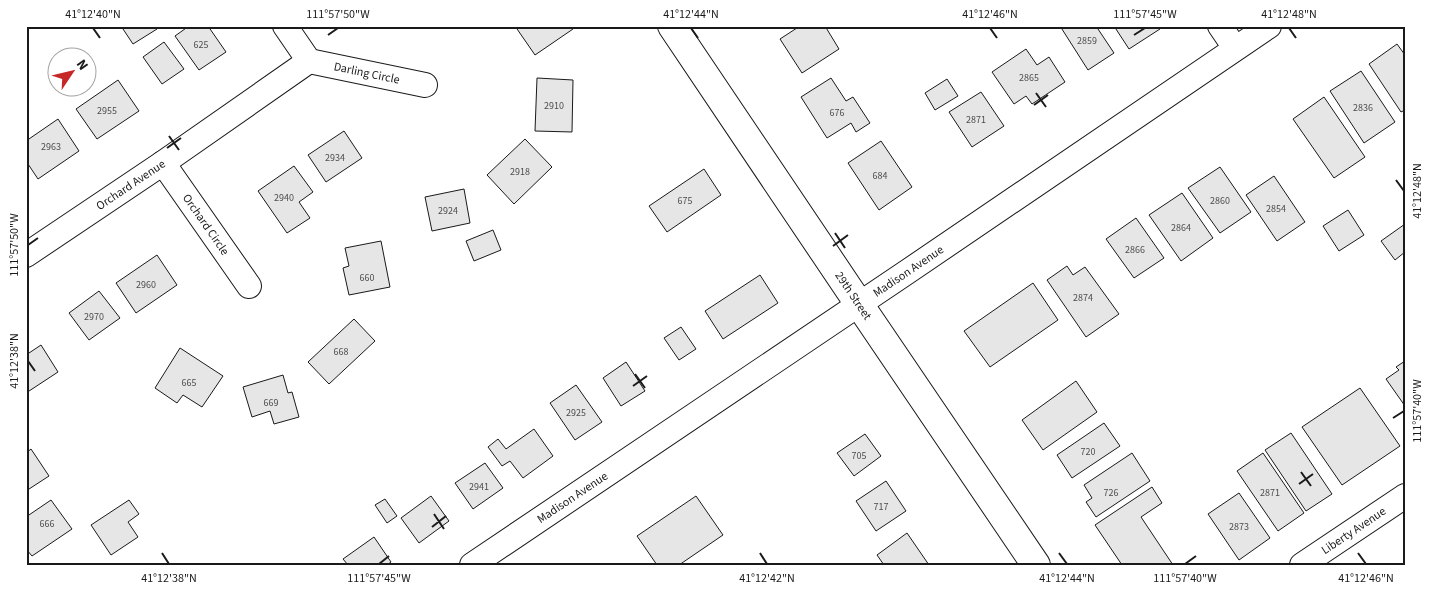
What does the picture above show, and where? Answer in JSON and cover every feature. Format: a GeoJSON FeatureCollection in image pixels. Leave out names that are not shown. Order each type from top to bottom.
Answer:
{"type":"FeatureCollection","features":[{"type":"Feature","properties":{"kind":"street"},"geometry":{"type":"LineString","coordinates":[[285,26],[309,61]]}},
{"type":"Feature","properties":{"kind":"street","name":"29th Street"},"geometry":{"type":"LineString","coordinates":[[672,26],[1036,565]]}},
{"type":"Feature","properties":{"kind":"street"},"geometry":{"type":"LineString","coordinates":[[1220,26],[1235,48]]}},
{"type":"Feature","properties":{"kind":"street","name":"Madison Avenue"},"geometry":{"type":"LineString","coordinates":[[477,563],[1269,26]]}},
{"type":"Feature","properties":{"kind":"street","name":"Darling Circle"},"geometry":{"type":"LineString","coordinates":[[309,61],[425,85]]}},
{"type":"Feature","properties":{"kind":"street","name":"Orchard Avenue"},"geometry":{"type":"LineString","coordinates":[[26,255],[309,61]]}},
{"type":"Feature","properties":{"kind":"street","name":"Orchard Circle"},"geometry":{"type":"LineString","coordinates":[[163,162],[249,286]]}},
{"type":"Feature","properties":{"kind":"street","name":"Liberty Avenue"},"geometry":{"type":"LineString","coordinates":[[1302,565],[1405,496]]}},
{"type":"Feature","properties":{"kind":"building"},"geometry":{"type":"Polygon","coordinates":[[[121,26],[155,26],[157,29],[133,44],[121,26]]]}},
{"type":"Feature","properties":{"kind":"building"},"geometry":{"type":"Polygon","coordinates":[[[189,26],[208,26],[226,52],[199,70],[175,36],[189,26]]]}},
{"type":"Feature","properties":{"kind":"building"},"geometry":{"type":"Polygon","coordinates":[[[515,26],[571,26],[573,29],[535,55],[515,26]]]}},
{"type":"Feature","properties":{"kind":"building"},"geometry":{"type":"Polygon","coordinates":[[[800,26],[825,26],[839,49],[802,73],[780,39],[800,26]]]}},
{"type":"Feature","properties":{"kind":"building"},"geometry":{"type":"Polygon","coordinates":[[[1060,26],[1096,26],[1114,53],[1088,70],[1060,26]]]}},
{"type":"Feature","properties":{"kind":"building"},"geometry":{"type":"Polygon","coordinates":[[[1114,26],[1158,26],[1160,29],[1129,49],[1114,26]]]}},
{"type":"Feature","properties":{"kind":"building"},"geometry":{"type":"Polygon","coordinates":[[[164,42],[184,69],[162,84],[143,57],[164,42]]]}},
{"type":"Feature","properties":{"kind":"building"},"geometry":{"type":"Polygon","coordinates":[[[1397,44],[1405,55],[1405,110],[1401,112],[1369,64],[1397,44]]]}},
{"type":"Feature","properties":{"kind":"building"},"geometry":{"type":"Polygon","coordinates":[[[1026,49],[1037,65],[1049,57],[1065,82],[1032,104],[1026,96],[1014,104],[992,72],[1026,49]]]}},
{"type":"Feature","properties":{"kind":"building"},"geometry":{"type":"Polygon","coordinates":[[[1361,71],[1395,122],[1364,143],[1330,91],[1361,71]]]}},
{"type":"Feature","properties":{"kind":"building"},"geometry":{"type":"Polygon","coordinates":[[[537,78],[573,80],[572,132],[535,131],[537,78]]]}},
{"type":"Feature","properties":{"kind":"building"},"geometry":{"type":"Polygon","coordinates":[[[831,78],[846,101],[853,97],[870,123],[856,132],[851,123],[827,138],[801,97],[831,78]]]}},
{"type":"Feature","properties":{"kind":"building"},"geometry":{"type":"Polygon","coordinates":[[[947,79],[958,96],[935,110],[925,93],[947,79]]]}},
{"type":"Feature","properties":{"kind":"building"},"geometry":{"type":"Polygon","coordinates":[[[118,80],[139,111],[97,139],[76,109],[92,98],[98,98],[98,94],[118,80]]]}},
{"type":"Feature","properties":{"kind":"building"},"geometry":{"type":"Polygon","coordinates":[[[981,92],[1004,126],[972,147],[949,112],[981,92]]]}},
{"type":"Feature","properties":{"kind":"building"},"geometry":{"type":"Polygon","coordinates":[[[1324,97],[1365,157],[1334,178],[1293,119],[1324,97]]]}},
{"type":"Feature","properties":{"kind":"building"},"geometry":{"type":"Polygon","coordinates":[[[58,119],[79,151],[38,179],[26,161],[26,141],[58,119]]]}},
{"type":"Feature","properties":{"kind":"building"},"geometry":{"type":"Polygon","coordinates":[[[344,131],[362,158],[326,182],[308,155],[344,131]]]}},
{"type":"Feature","properties":{"kind":"building"},"geometry":{"type":"Polygon","coordinates":[[[525,139],[552,167],[514,204],[487,175],[525,139]]]}},
{"type":"Feature","properties":{"kind":"building"},"geometry":{"type":"Polygon","coordinates":[[[881,141],[912,187],[879,210],[848,163],[881,141]]]}},
{"type":"Feature","properties":{"kind":"building"},"geometry":{"type":"Polygon","coordinates":[[[294,166],[313,192],[299,202],[310,218],[287,233],[258,191],[294,166]]]}},
{"type":"Feature","properties":{"kind":"building"},"geometry":{"type":"Polygon","coordinates":[[[1220,167],[1251,212],[1220,233],[1188,188],[1220,167]]]}},
{"type":"Feature","properties":{"kind":"building"},"geometry":{"type":"Polygon","coordinates":[[[704,169],[721,195],[667,232],[649,206],[704,169]]]}},
{"type":"Feature","properties":{"kind":"building"},"geometry":{"type":"Polygon","coordinates":[[[1274,176],[1305,222],[1277,241],[1246,195],[1274,176]]]}},
{"type":"Feature","properties":{"kind":"building"},"geometry":{"type":"Polygon","coordinates":[[[464,189],[470,223],[432,231],[425,197],[464,189]]]}},
{"type":"Feature","properties":{"kind":"building"},"geometry":{"type":"Polygon","coordinates":[[[1182,193],[1213,238],[1181,261],[1149,215],[1182,193]]]}},
{"type":"Feature","properties":{"kind":"building"},"geometry":{"type":"Polygon","coordinates":[[[1348,210],[1364,235],[1339,251],[1323,226],[1348,210]]]}},
{"type":"Feature","properties":{"kind":"building"},"geometry":{"type":"Polygon","coordinates":[[[1136,218],[1164,258],[1134,278],[1106,239],[1136,218]]]}},
{"type":"Feature","properties":{"kind":"building"},"geometry":{"type":"Polygon","coordinates":[[[1405,224],[1405,252],[1395,260],[1381,241],[1405,224]]]}},
{"type":"Feature","properties":{"kind":"building"},"geometry":{"type":"Polygon","coordinates":[[[493,230],[501,250],[474,261],[466,241],[493,230]]]}},
{"type":"Feature","properties":{"kind":"building"},"geometry":{"type":"Polygon","coordinates":[[[381,241],[390,287],[349,295],[343,268],[349,266],[345,248],[381,241]]]}},
{"type":"Feature","properties":{"kind":"building"},"geometry":{"type":"Polygon","coordinates":[[[157,255],[177,285],[136,313],[116,283],[157,255]]]}},
{"type":"Feature","properties":{"kind":"building"},"geometry":{"type":"Polygon","coordinates":[[[1067,266],[1073,275],[1085,267],[1119,314],[1086,337],[1047,280],[1067,266]]]}},
{"type":"Feature","properties":{"kind":"building"},"geometry":{"type":"Polygon","coordinates":[[[760,275],[778,303],[723,339],[705,311],[760,275]]]}},
{"type":"Feature","properties":{"kind":"building"},"geometry":{"type":"Polygon","coordinates":[[[1033,283],[1058,320],[990,367],[964,331],[1033,283]]]}},
{"type":"Feature","properties":{"kind":"building"},"geometry":{"type":"Polygon","coordinates":[[[99,291],[120,318],[89,340],[69,313],[99,291]]]}},
{"type":"Feature","properties":{"kind":"building"},"geometry":{"type":"Polygon","coordinates":[[[354,319],[375,341],[329,384],[308,362],[354,319]]]}},
{"type":"Feature","properties":{"kind":"building"},"geometry":{"type":"Polygon","coordinates":[[[681,327],[696,349],[679,360],[664,338],[681,327]]]}},
{"type":"Feature","properties":{"kind":"building"},"geometry":{"type":"Polygon","coordinates":[[[41,345],[58,372],[26,393],[26,355],[41,345]]]}},
{"type":"Feature","properties":{"kind":"building"},"geometry":{"type":"Polygon","coordinates":[[[180,348],[223,376],[202,407],[183,395],[177,403],[155,388],[180,348]]]}},
{"type":"Feature","properties":{"kind":"building"},"geometry":{"type":"Polygon","coordinates":[[[1405,361],[1405,406],[1386,379],[1399,370],[1396,367],[1405,361]]]}},
{"type":"Feature","properties":{"kind":"building"},"geometry":{"type":"Polygon","coordinates":[[[626,362],[645,391],[621,406],[603,378],[626,362]]]}},
{"type":"Feature","properties":{"kind":"building"},"geometry":{"type":"Polygon","coordinates":[[[283,375],[288,393],[292,392],[299,417],[274,424],[270,411],[252,417],[243,387],[283,375]]]}},
{"type":"Feature","properties":{"kind":"building"},"geometry":{"type":"Polygon","coordinates":[[[1076,381],[1097,412],[1043,450],[1022,420],[1076,381]]]}},
{"type":"Feature","properties":{"kind":"building"},"geometry":{"type":"Polygon","coordinates":[[[576,385],[602,422],[575,440],[550,403],[576,385]]]}},
{"type":"Feature","properties":{"kind":"building"},"geometry":{"type":"Polygon","coordinates":[[[1360,388],[1400,446],[1342,485],[1302,427],[1360,388]]]}},
{"type":"Feature","properties":{"kind":"building"},"geometry":{"type":"Polygon","coordinates":[[[1104,423],[1120,446],[1072,478],[1057,455],[1104,423]]]}},
{"type":"Feature","properties":{"kind":"building"},"geometry":{"type":"Polygon","coordinates":[[[534,429],[553,456],[523,478],[510,461],[502,466],[488,447],[498,439],[506,449],[534,429]]]}},
{"type":"Feature","properties":{"kind":"building"},"geometry":{"type":"Polygon","coordinates":[[[1291,433],[1332,494],[1306,511],[1265,450],[1291,433]]]}},
{"type":"Feature","properties":{"kind":"building"},"geometry":{"type":"Polygon","coordinates":[[[865,434],[881,456],[854,476],[837,453],[865,434]]]}},
{"type":"Feature","properties":{"kind":"building"},"geometry":{"type":"Polygon","coordinates":[[[31,449],[49,476],[26,491],[26,453],[31,449]]]}},
{"type":"Feature","properties":{"kind":"building"},"geometry":{"type":"Polygon","coordinates":[[[1132,453],[1150,481],[1096,517],[1086,502],[1092,498],[1084,485],[1132,453]]]}},
{"type":"Feature","properties":{"kind":"building"},"geometry":{"type":"Polygon","coordinates":[[[1263,453],[1304,513],[1278,531],[1237,471],[1263,453]]]}},
{"type":"Feature","properties":{"kind":"building"},"geometry":{"type":"Polygon","coordinates":[[[485,463],[503,488],[473,509],[455,483],[485,463]]]}},
{"type":"Feature","properties":{"kind":"building"},"geometry":{"type":"Polygon","coordinates":[[[886,481],[906,511],[876,531],[856,501],[886,481]]]}},
{"type":"Feature","properties":{"kind":"building"},"geometry":{"type":"Polygon","coordinates":[[[1152,487],[1162,503],[1141,517],[1173,565],[1122,565],[1095,525],[1152,487]]]}},
{"type":"Feature","properties":{"kind":"building"},"geometry":{"type":"Polygon","coordinates":[[[1239,493],[1270,538],[1239,560],[1208,514],[1239,493]]]}},
{"type":"Feature","properties":{"kind":"building"},"geometry":{"type":"Polygon","coordinates":[[[431,496],[449,521],[419,543],[401,518],[431,496]]]}},
{"type":"Feature","properties":{"kind":"building"},"geometry":{"type":"Polygon","coordinates":[[[696,496],[723,535],[679,565],[657,565],[637,536],[696,496]]]}},
{"type":"Feature","properties":{"kind":"building"},"geometry":{"type":"Polygon","coordinates":[[[385,499],[397,516],[387,523],[375,505],[385,499]]]}},
{"type":"Feature","properties":{"kind":"building"},"geometry":{"type":"Polygon","coordinates":[[[51,500],[72,529],[32,556],[26,549],[26,517],[51,500]]]}},
{"type":"Feature","properties":{"kind":"building"},"geometry":{"type":"Polygon","coordinates":[[[129,500],[139,514],[128,522],[138,537],[111,555],[91,525],[129,500]]]}},
{"type":"Feature","properties":{"kind":"building"},"geometry":{"type":"Polygon","coordinates":[[[907,533],[929,565],[884,565],[877,555],[907,533]]]}},
{"type":"Feature","properties":{"kind":"building"},"geometry":{"type":"Polygon","coordinates":[[[374,537],[391,562],[387,565],[348,565],[343,559],[374,537]]]}}]}
